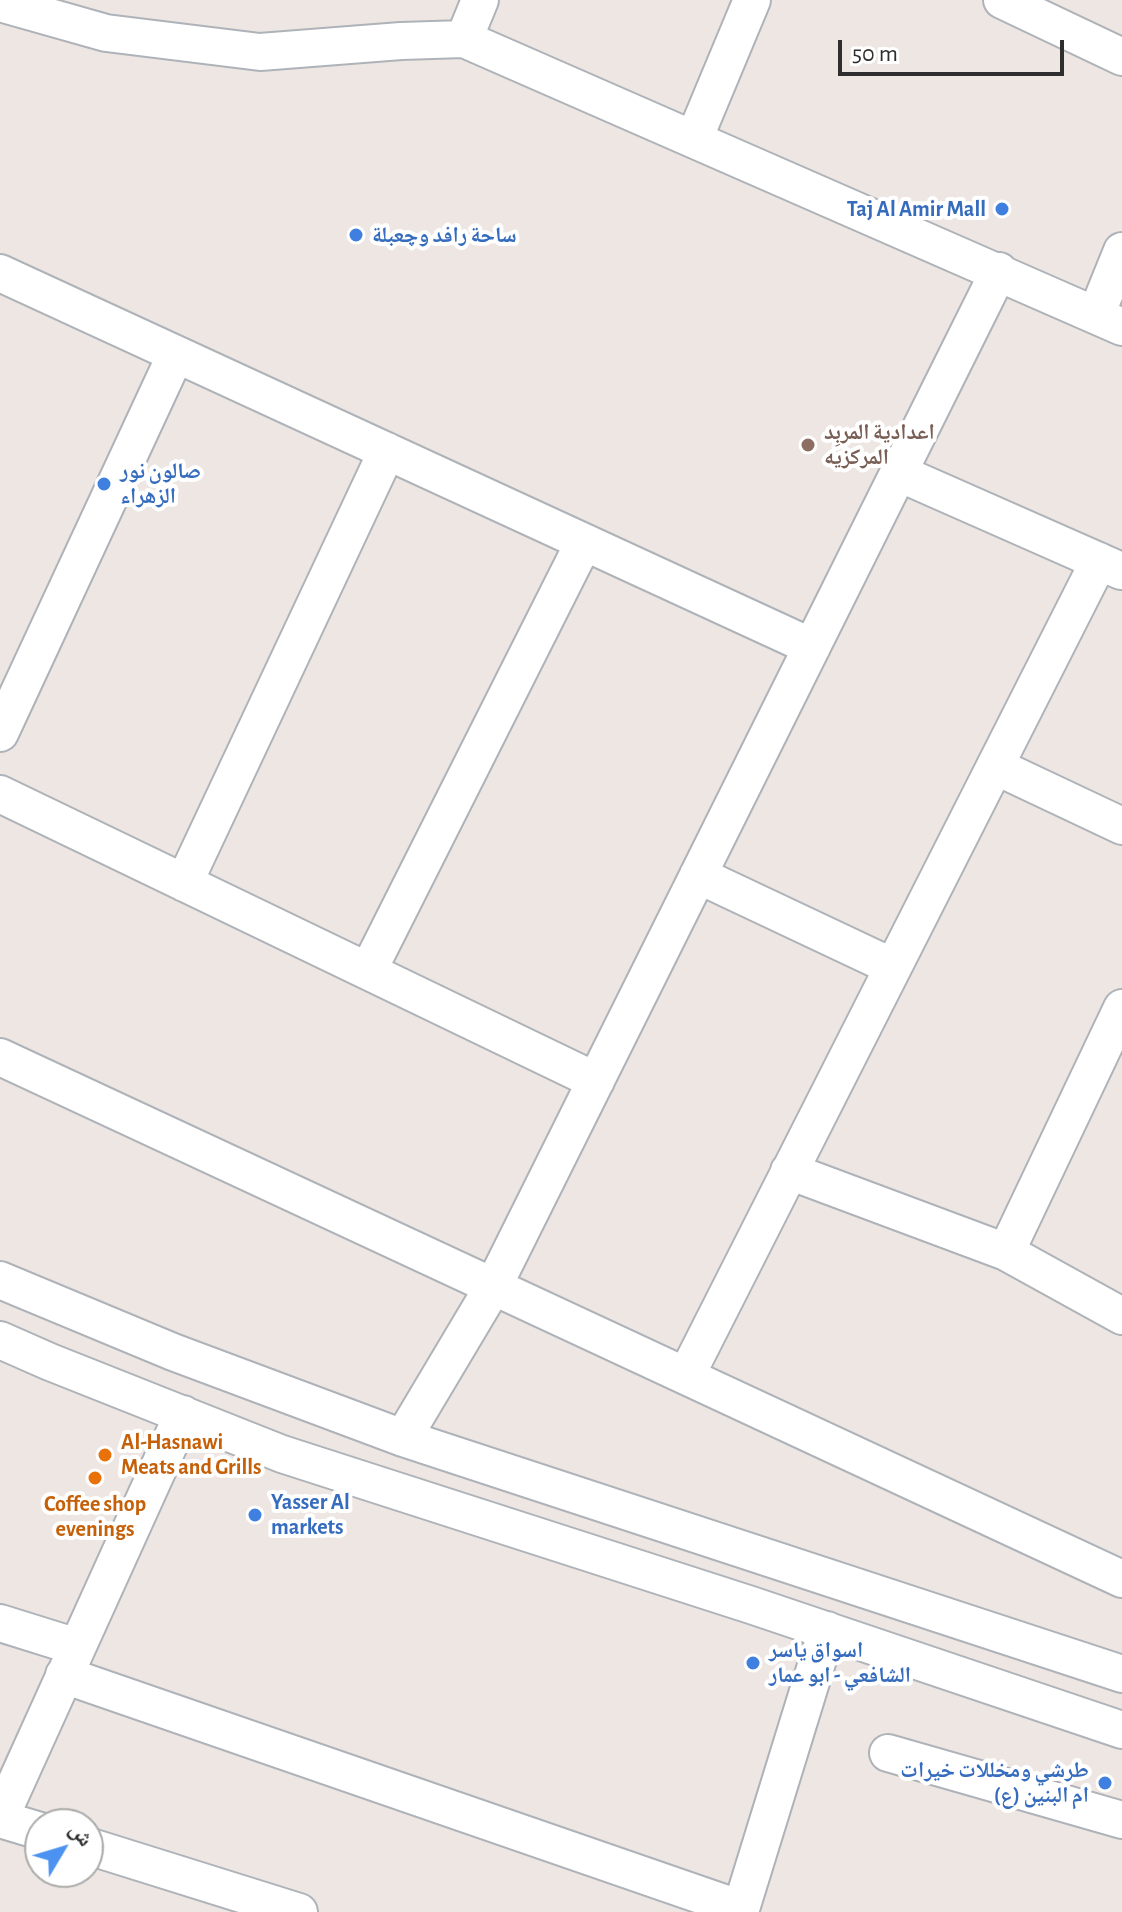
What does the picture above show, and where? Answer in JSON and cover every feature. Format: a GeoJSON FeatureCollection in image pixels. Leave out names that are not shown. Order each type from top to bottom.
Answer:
{"type":"FeatureCollection","features":[{"type":"Feature","properties":{"kind":"street"},"geometry":{"type":"LineString","coordinates":[[464,39],[480,0]]}},
{"type":"Feature","properties":{"kind":"street"},"geometry":{"type":"LineString","coordinates":[[694,139],[752,0]]}},
{"type":"Feature","properties":{"kind":"street"},"geometry":{"type":"LineString","coordinates":[[1002,0],[1122,57]]}},
{"type":"Feature","properties":{"kind":"street"},"geometry":{"type":"LineString","coordinates":[[0,3],[106,33],[260,52],[464,39],[1109,321],[1122,251]]}},
{"type":"Feature","properties":{"kind":"street"},"geometry":{"type":"LineString","coordinates":[[403,1438],[493,1287],[999,271]]}},
{"type":"Feature","properties":{"kind":"street"},"geometry":{"type":"LineString","coordinates":[[0,273],[812,647]]}},
{"type":"Feature","properties":{"kind":"street"},"geometry":{"type":"LineString","coordinates":[[0,733],[176,354]]}},
{"type":"Feature","properties":{"kind":"street"},"geometry":{"type":"LineString","coordinates":[[184,883],[387,451]]}},
{"type":"Feature","properties":{"kind":"street"},"geometry":{"type":"LineString","coordinates":[[686,1376],[995,766],[1111,566],[899,473]]}},
{"type":"Feature","properties":{"kind":"street"},"geometry":{"type":"LineString","coordinates":[[368,971],[584,542]]}},
{"type":"Feature","properties":{"kind":"street"},"geometry":{"type":"LineString","coordinates":[[995,766],[1122,825]]}},
{"type":"Feature","properties":{"kind":"street"},"geometry":{"type":"LineString","coordinates":[[0,794],[596,1081]]}},
{"type":"Feature","properties":{"kind":"street"},"geometry":{"type":"LineString","coordinates":[[698,875],[893,967]]}},
{"type":"Feature","properties":{"kind":"street"},"geometry":{"type":"LineString","coordinates":[[1006,1252],[1122,1008]]}},
{"type":"Feature","properties":{"kind":"street"},"geometry":{"type":"LineString","coordinates":[[0,1057],[1122,1579]]}},
{"type":"Feature","properties":{"kind":"street"},"geometry":{"type":"LineString","coordinates":[[789,1171],[1006,1252],[1122,1316]]}},
{"type":"Feature","properties":{"kind":"street"},"geometry":{"type":"LineString","coordinates":[[0,1280],[173,1352],[403,1438],[1122,1674]]}},
{"type":"Feature","properties":{"kind":"street"},"geometry":{"type":"LineString","coordinates":[[0,1340],[282,1454],[751,1605],[1122,1730]]}},
{"type":"Feature","properties":{"kind":"street"},"geometry":{"type":"LineString","coordinates":[[24,1826],[0,1818],[183,1414]]}},
{"type":"Feature","properties":{"kind":"street"},"geometry":{"type":"LineString","coordinates":[[751,1605],[753,1553]]}},
{"type":"Feature","properties":{"kind":"street"},"geometry":{"type":"LineString","coordinates":[[0,1623],[71,1661],[741,1910],[827,1630]]}},
{"type":"Feature","properties":{"kind":"street"},"geometry":{"type":"LineString","coordinates":[[888,1753],[1122,1820]]}},
{"type":"Feature","properties":{"kind":"street"},"geometry":{"type":"LineString","coordinates":[[104,1853],[200,1897],[299,1912]]}},
{"type":"Feature","properties":{"kind":"place","name":"Taj Al Amir Mall"},"geometry":{"type":"Point","coordinates":[1002,209]}},
{"type":"Feature","properties":{"kind":"place","name":"ساحة رافد وچعبلة"},"geometry":{"type":"Point","coordinates":[356,235]}},
{"type":"Feature","properties":{"kind":"place","name":"اعدادية المربِد المركزيه"},"geometry":{"type":"Point","coordinates":[808,445]}},
{"type":"Feature","properties":{"kind":"place","name":"صالون نور الزهراء"},"geometry":{"type":"Point","coordinates":[104,484]}},
{"type":"Feature","properties":{"kind":"place","name":"Al-Hasnawi Meats and Grills"},"geometry":{"type":"Point","coordinates":[105,1455]}},
{"type":"Feature","properties":{"kind":"place","name":"Coffee shop evenings"},"geometry":{"type":"Point","coordinates":[95,1478]}},
{"type":"Feature","properties":{"kind":"place","name":"Yasser Al markets"},"geometry":{"type":"Point","coordinates":[255,1515]}},
{"type":"Feature","properties":{"kind":"place","name":"اسواق ياسر الشافعي - ابو عمار"},"geometry":{"type":"Point","coordinates":[753,1663]}},
{"type":"Feature","properties":{"kind":"place","name":"طرشي ومخللات خيرات ام البنين (ع)"},"geometry":{"type":"Point","coordinates":[1105,1783]}}]}
